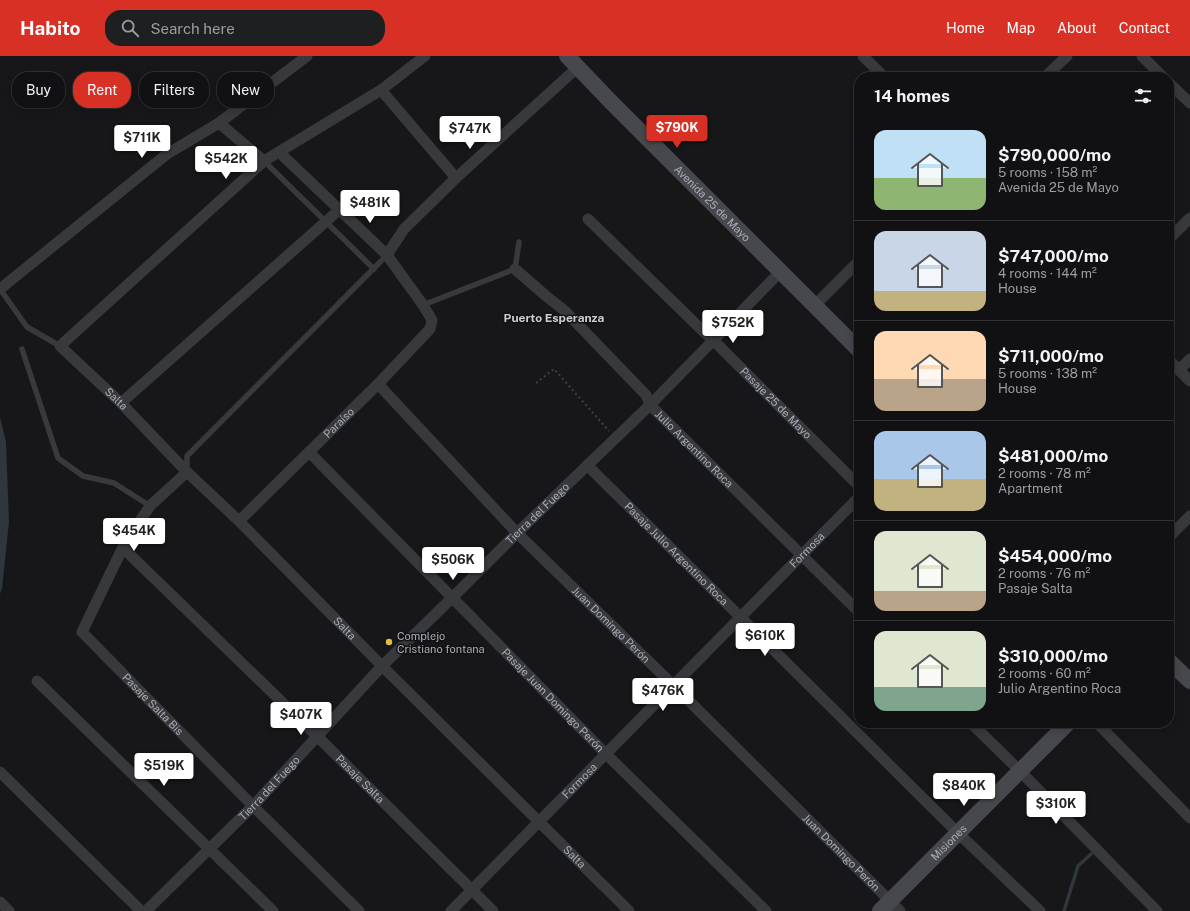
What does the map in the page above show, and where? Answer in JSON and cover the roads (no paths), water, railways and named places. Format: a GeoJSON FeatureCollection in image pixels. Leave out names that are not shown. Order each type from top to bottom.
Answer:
{"type":"FeatureCollection","features":[{"type":"Feature","properties":{"kind":"main road","name":"Avenida 25 de Mayo"},"geometry":{"type":"LineString","coordinates":[[567,56],[612,104],[854,345]]}},
{"type":"Feature","properties":{"kind":"main road"},"geometry":{"type":"LineString","coordinates":[[1174,666],[1190,681]]}},
{"type":"Feature","properties":{"kind":"main road","name":"Misiones"},"geometry":{"type":"LineString","coordinates":[[890,908],[958,833],[1063,728]]}},
{"type":"Feature","properties":{"kind":"street"},"geometry":{"type":"LineString","coordinates":[[0,289],[167,154],[219,123],[307,56]]}},
{"type":"Feature","properties":{"kind":"street"},"geometry":{"type":"LineString","coordinates":[[60,346],[264,161],[381,90],[426,56]]}},
{"type":"Feature","properties":{"kind":"street"},"geometry":{"type":"LineString","coordinates":[[863,56],[879,72]]}},
{"type":"Feature","properties":{"kind":"street"},"geometry":{"type":"LineString","coordinates":[[1050,72],[1067,56]]}},
{"type":"Feature","properties":{"kind":"street"},"geometry":{"type":"LineString","coordinates":[[1142,56],[1158,72]]}},
{"type":"Feature","properties":{"kind":"street"},"geometry":{"type":"LineString","coordinates":[[387,256],[404,229],[456,178],[578,67]]}},
{"type":"Feature","properties":{"kind":"street"},"geometry":{"type":"LineString","coordinates":[[381,90],[456,178]]}},
{"type":"Feature","properties":{"kind":"street"},"geometry":{"type":"LineString","coordinates":[[1174,91],[1190,103]]}},
{"type":"Feature","properties":{"kind":"street"},"geometry":{"type":"LineString","coordinates":[[219,123],[264,161]]}},
{"type":"Feature","properties":{"kind":"street"},"geometry":{"type":"LineString","coordinates":[[279,152],[387,256],[423,305]]}},
{"type":"Feature","properties":{"kind":"street"},"geometry":{"type":"LineString","coordinates":[[121,403],[339,210]]}},
{"type":"Feature","properties":{"kind":"street"},"geometry":{"type":"LineString","coordinates":[[1174,234],[1190,218]]}},
{"type":"Feature","properties":{"kind":"street","name":"Pasaje 25 de Mayo"},"geometry":{"type":"LineString","coordinates":[[588,219],[713,340],[854,481]]}},
{"type":"Feature","properties":{"kind":"street"},"geometry":{"type":"LineString","coordinates":[[814,306],[854,266]]}},
{"type":"Feature","properties":{"kind":"street","name":"Julio Argentino Roca"},"geometry":{"type":"LineString","coordinates":[[515,268],[565,311],[646,395],[650,405],[854,607]]}},
{"type":"Feature","properties":{"kind":"street","name":"Tierra del Fuego"},"geometry":{"type":"LineString","coordinates":[[146,911],[253,806],[382,666],[650,405],[780,272]]}},
{"type":"Feature","properties":{"kind":"street","name":"Paraíso"},"geometry":{"type":"LineString","coordinates":[[239,521],[378,384],[430,329],[432,320],[423,305]]}},
{"type":"Feature","properties":{"kind":"street","name":"Salta"},"geometry":{"type":"LineString","coordinates":[[60,346],[121,403],[187,472],[239,521],[382,666],[629,911]]}},
{"type":"Feature","properties":{"kind":"street"},"geometry":{"type":"LineString","coordinates":[[1179,370],[1190,360]]}},
{"type":"Feature","properties":{"kind":"street"},"geometry":{"type":"LineString","coordinates":[[1174,365],[1190,381]]}},
{"type":"Feature","properties":{"kind":"street","name":"Juan Domingo Perón"},"geometry":{"type":"LineString","coordinates":[[378,384],[517,533],[674,686],[890,908]]}},
{"type":"Feature","properties":{"kind":"street","name":"Pasaje Juan Domingo Perón"},"geometry":{"type":"LineString","coordinates":[[309,452],[606,754],[766,911]]}},
{"type":"Feature","properties":{"kind":"street","name":"Pasaje Julio Argentino Roca"},"geometry":{"type":"LineString","coordinates":[[587,465],[958,833],[1040,911]]}},
{"type":"Feature","properties":{"kind":"street"},"geometry":{"type":"LineString","coordinates":[[123,548],[150,506],[187,472]]}},
{"type":"Feature","properties":{"kind":"street","name":"Formosa"},"geometry":{"type":"LineString","coordinates":[[451,911],[854,502]]}},
{"type":"Feature","properties":{"kind":"street"},"geometry":{"type":"LineString","coordinates":[[1174,532],[1190,516]]}},
{"type":"Feature","properties":{"kind":"street","name":"Pasaje Salta Bis"},"geometry":{"type":"LineString","coordinates":[[123,548],[82,632],[253,806],[359,911]]}},
{"type":"Feature","properties":{"kind":"street","name":"Pasaje Salta"},"geometry":{"type":"LineString","coordinates":[[123,548],[317,736],[493,911]]}},
{"type":"Feature","properties":{"kind":"street"},"geometry":{"type":"LineString","coordinates":[[37,681],[273,911]]}},
{"type":"Feature","properties":{"kind":"street"},"geometry":{"type":"LineString","coordinates":[[976,728],[1157,911]]}},
{"type":"Feature","properties":{"kind":"street"},"geometry":{"type":"LineString","coordinates":[[1102,728],[1190,818]]}},
{"type":"Feature","properties":{"kind":"street"},"geometry":{"type":"LineString","coordinates":[[0,772],[141,911]]}},
{"type":"Feature","properties":{"kind":"street"},"geometry":{"type":"LineString","coordinates":[[0,902],[9,911]]}},
{"type":"Feature","properties":{"kind":"lane"},"geometry":{"type":"LineString","coordinates":[[264,161],[374,269]]}},
{"type":"Feature","properties":{"kind":"lane"},"geometry":{"type":"LineString","coordinates":[[423,305],[515,268],[519,242]]}},
{"type":"Feature","properties":{"kind":"lane"},"geometry":{"type":"LineString","coordinates":[[187,472],[187,456],[387,256]]}},
{"type":"Feature","properties":{"kind":"lane"},"geometry":{"type":"LineString","coordinates":[[0,289],[27,327],[60,346]]}},
{"type":"Feature","properties":{"kind":"lane"},"geometry":{"type":"LineString","coordinates":[[22,349],[58,458],[83,476],[114,483],[150,506]]}},
{"type":"Feature","properties":{"kind":"waterway"},"geometry":{"type":"LineString","coordinates":[[1064,911],[1078,866],[1091,854]]}},
{"type":"Feature","properties":{"kind":"place","name":"Complejo Cristiano fontana"},"geometry":{"type":"Point","coordinates":[389,642]}},
{"type":"Feature","properties":{"kind":"district","name":"Puerto Esperanza"},"geometry":{"type":"Point","coordinates":[554,318]}}]}
